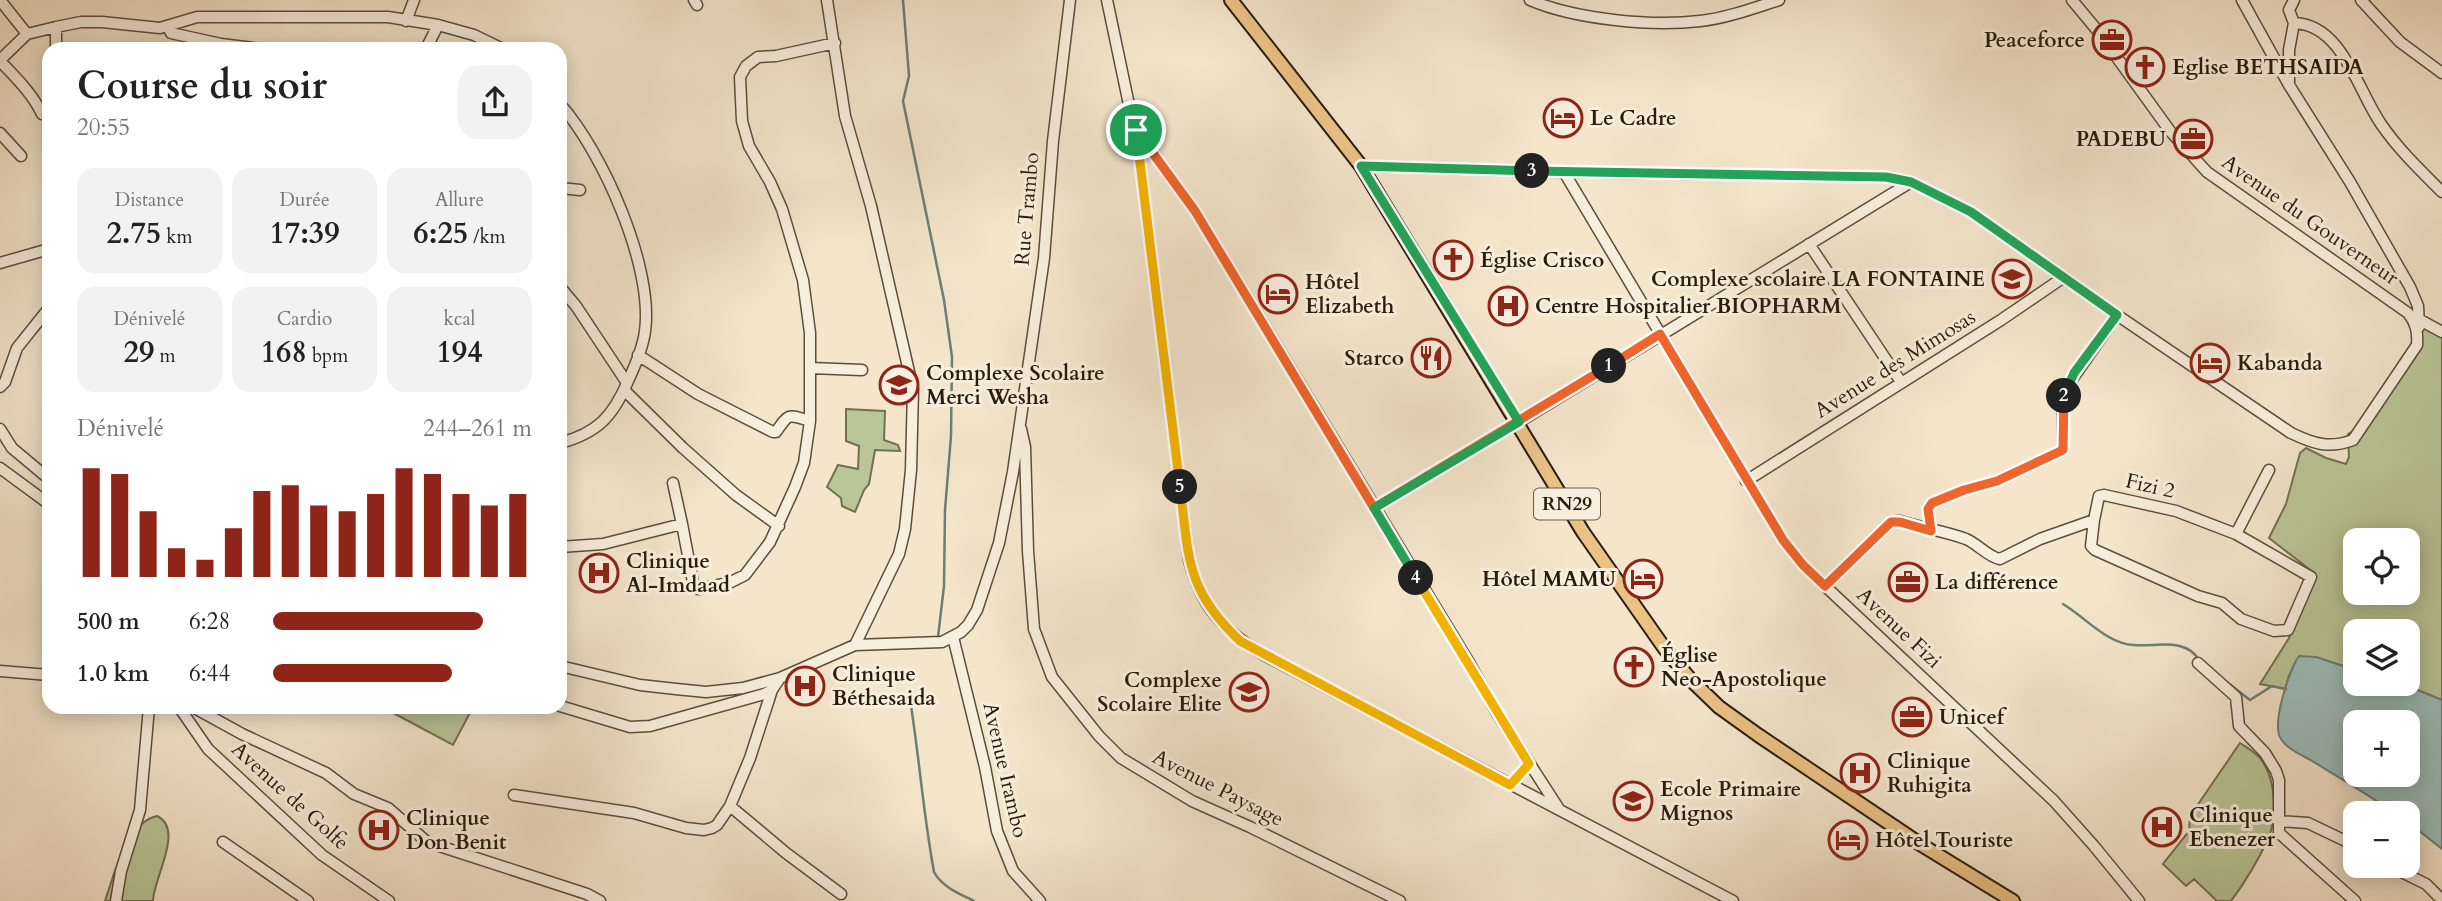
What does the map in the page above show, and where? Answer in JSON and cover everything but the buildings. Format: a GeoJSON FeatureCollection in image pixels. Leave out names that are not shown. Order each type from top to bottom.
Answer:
{"type":"FeatureCollection","features":[{"type":"Feature","properties":{"kind":"main road","name":"RN29"},"geometry":{"type":"LineString","coordinates":[[1231,0],[1361,166],[1597,553],[1665,649],[1690,679],[1719,708],[1758,735],[1920,844],[2013,901]]}},
{"type":"Feature","properties":{"kind":"street"},"geometry":{"type":"LineString","coordinates":[[0,0],[27,34]]}},
{"type":"Feature","properties":{"kind":"street"},"geometry":{"type":"LineString","coordinates":[[406,21],[414,0]]}},
{"type":"Feature","properties":{"kind":"street"},"geometry":{"type":"LineString","coordinates":[[827,0],[845,116],[872,206],[913,389],[911,470],[905,529],[899,554],[855,645]]}},
{"type":"Feature","properties":{"kind":"street","name":"Rue Trambo"},"geometry":{"type":"LineString","coordinates":[[953,637],[968,625],[977,610],[992,569],[1013,471],[1044,258],[1053,141],[1070,0]]}},
{"type":"Feature","properties":{"kind":"street"},"geometry":{"type":"LineString","coordinates":[[1107,0],[1136,130],[1189,560],[1199,591],[1210,610],[1240,641],[1733,901]]}},
{"type":"Feature","properties":{"kind":"street"},"geometry":{"type":"LineString","coordinates":[[1530,0],[1606,19],[1674,23],[1703,21],[1779,0]]}},
{"type":"Feature","properties":{"kind":"street","name":"Avenue du Gouverneur"},"geometry":{"type":"LineString","coordinates":[[2072,0],[2170,131],[2207,172],[2408,313],[2414,321],[2417,333]]}},
{"type":"Feature","properties":{"kind":"street"},"geometry":{"type":"LineString","coordinates":[[1361,166],[1886,177],[1911,182],[1971,212],[2291,433],[2313,443],[2339,445],[2353,440],[2417,345],[2420,320],[2418,306],[2410,287],[2350,182],[2289,85],[2242,0]]}},
{"type":"Feature","properties":{"kind":"street"},"geometry":{"type":"LineString","coordinates":[[2289,85],[2289,50],[2294,23],[2289,10],[2294,0]]}},
{"type":"Feature","properties":{"kind":"street"},"geometry":{"type":"LineString","coordinates":[[2361,0],[2400,41],[2442,73]]}},
{"type":"Feature","properties":{"kind":"street"},"geometry":{"type":"LineString","coordinates":[[42,114],[26,88],[0,60],[27,34],[81,22],[168,27],[197,18],[378,17],[438,25],[488,42]]}},
{"type":"Feature","properties":{"kind":"street"},"geometry":{"type":"LineString","coordinates":[[2294,23],[2305,23],[2331,41],[2356,76],[2380,123],[2442,192]]}},
{"type":"Feature","properties":{"kind":"street"},"geometry":{"type":"LineString","coordinates":[[430,42],[438,25]]}},
{"type":"Feature","properties":{"kind":"street"},"geometry":{"type":"LineString","coordinates":[[56,27],[56,42]]}},
{"type":"Feature","properties":{"kind":"street"},"geometry":{"type":"LineString","coordinates":[[168,27],[171,33],[205,42]]}},
{"type":"Feature","properties":{"kind":"street"},"geometry":{"type":"LineString","coordinates":[[673,483],[693,582],[698,589],[729,583],[745,575],[779,526],[804,463],[810,421],[810,368],[808,309],[803,280],[782,209],[749,146],[742,121],[740,77],[746,66],[758,57],[835,43]]}},
{"type":"Feature","properties":{"kind":"street"},"geometry":{"type":"LineString","coordinates":[[567,113],[585,135],[635,245],[645,300],[645,331],[617,406],[600,424],[581,437],[567,441]]}},
{"type":"Feature","properties":{"kind":"street"},"geometry":{"type":"LineString","coordinates":[[1136,130],[1195,211],[1529,764],[1561,812]]}},
{"type":"Feature","properties":{"kind":"street"},"geometry":{"type":"LineString","coordinates":[[0,133],[21,156]]}},
{"type":"Feature","properties":{"kind":"street","name":"Avenue Fizi"},"geometry":{"type":"LineString","coordinates":[[1564,172],[1783,540],[1803,565],[2054,801],[2139,901]]}},
{"type":"Feature","properties":{"kind":"street"},"geometry":{"type":"LineString","coordinates":[[1374,508],[1911,182]]}},
{"type":"Feature","properties":{"kind":"street"},"geometry":{"type":"LineString","coordinates":[[567,189],[580,190]]}},
{"type":"Feature","properties":{"kind":"street"},"geometry":{"type":"LineString","coordinates":[[1809,244],[1901,382]]}},
{"type":"Feature","properties":{"kind":"street"},"geometry":{"type":"LineString","coordinates":[[0,263],[42,251]]}},
{"type":"Feature","properties":{"kind":"street","name":"Avenue des Mimosas"},"geometry":{"type":"LineString","coordinates":[[1746,481],[2001,320],[2064,277]]}},
{"type":"Feature","properties":{"kind":"street"},"geometry":{"type":"LineString","coordinates":[[567,295],[626,386],[683,448],[736,495],[779,526]]}},
{"type":"Feature","properties":{"kind":"street"},"geometry":{"type":"LineString","coordinates":[[1931,531],[1928,509],[1932,503],[1997,481],[2063,450],[2063,403],[2066,388],[2117,315]]}},
{"type":"Feature","properties":{"kind":"street"},"geometry":{"type":"LineString","coordinates":[[0,387],[5,382],[18,348],[42,317]]}},
{"type":"Feature","properties":{"kind":"street"},"geometry":{"type":"LineString","coordinates":[[2420,320],[2442,332]]}},
{"type":"Feature","properties":{"kind":"street"},"geometry":{"type":"LineString","coordinates":[[638,355],[698,394],[773,432],[791,415],[810,421]]}},
{"type":"Feature","properties":{"kind":"street"},"geometry":{"type":"LineString","coordinates":[[810,368],[862,370]]}},
{"type":"Feature","properties":{"kind":"street","name":"Avenue Paysage"},"geometry":{"type":"LineString","coordinates":[[1019,422],[1025,447],[1028,551],[1034,629],[1052,677],[1099,736],[1121,758],[1192,801],[1400,901]]}},
{"type":"Feature","properties":{"kind":"street"},"geometry":{"type":"LineString","coordinates":[[0,429],[12,448],[42,473]]}},
{"type":"Feature","properties":{"kind":"street"},"geometry":{"type":"LineString","coordinates":[[0,468],[42,499]]}},
{"type":"Feature","properties":{"kind":"street"},"geometry":{"type":"LineString","coordinates":[[1825,586],[1891,522],[1900,522],[1970,541],[2000,559],[2040,539],[2095,520],[2091,546],[2095,550],[2198,596],[2222,603],[2241,619],[2274,631],[2285,632],[2311,577],[2236,534],[2269,470]]}},
{"type":"Feature","properties":{"kind":"street","name":"Fizi 2"},"geometry":{"type":"LineString","coordinates":[[2095,520],[2099,496],[2104,495],[2176,511],[2236,534]]}},
{"type":"Feature","properties":{"kind":"street"},"geometry":{"type":"LineString","coordinates":[[567,547],[603,544],[682,524]]}},
{"type":"Feature","properties":{"kind":"street"},"geometry":{"type":"LineString","coordinates":[[567,668],[640,685],[706,692],[743,688],[779,678],[855,645],[922,644],[942,642],[953,637]]}},
{"type":"Feature","properties":{"kind":"street","name":"Avenue Irambo"},"geometry":{"type":"LineString","coordinates":[[953,637],[998,831],[1013,871],[1040,901]]}},
{"type":"Feature","properties":{"kind":"street"},"geometry":{"type":"LineString","coordinates":[[2198,663],[2236,697],[2239,726],[2274,765],[2279,780],[2279,833],[2355,901]]}},
{"type":"Feature","properties":{"kind":"street"},"geometry":{"type":"LineString","coordinates":[[0,671],[42,674]]}},
{"type":"Feature","properties":{"kind":"street"},"geometry":{"type":"LineString","coordinates":[[514,795],[634,813],[698,830],[717,825],[730,806],[750,758],[772,690],[779,678]]}},
{"type":"Feature","properties":{"kind":"street"},"geometry":{"type":"LineString","coordinates":[[567,708],[630,727],[650,726],[772,690]]}},
{"type":"Feature","properties":{"kind":"street"},"geometry":{"type":"LineString","coordinates":[[116,901],[121,871],[139,810],[148,714]]}},
{"type":"Feature","properties":{"kind":"street","name":"Avenue de Golfe"},"geometry":{"type":"LineString","coordinates":[[184,714],[208,749],[322,855],[389,901]]}},
{"type":"Feature","properties":{"kind":"street"},"geometry":{"type":"LineString","coordinates":[[205,714],[326,773],[354,794],[388,808],[428,842],[587,894],[600,901]]}},
{"type":"Feature","properties":{"kind":"street"},"geometry":{"type":"LineString","coordinates":[[1510,785],[1529,764]]}},
{"type":"Feature","properties":{"kind":"street"},"geometry":{"type":"LineString","coordinates":[[730,806],[841,894]]}},
{"type":"Feature","properties":{"kind":"street"},"geometry":{"type":"LineString","coordinates":[[2278,821],[2308,823],[2343,840]]}},
{"type":"Feature","properties":{"kind":"street"},"geometry":{"type":"LineString","coordinates":[[223,842],[308,901]]}},
{"type":"Feature","properties":{"kind":"street"},"geometry":{"type":"LineString","coordinates":[[2414,878],[2426,884],[2442,900]]}},
{"type":"Feature","properties":{"kind":"green space"},"geometry":{"type":"Polygon","coordinates":[[[2420,320],[2442,332],[2442,700],[2420,691],[2420,619],[2343,619],[2343,666],[2316,657],[2289,675],[2286,689],[2260,684],[2289,638],[2313,572],[2269,538],[2286,504],[2300,453],[2306,448],[2346,464],[2349,457],[2348,434],[2363,425],[2415,338],[2420,320]]]}},
{"type":"Feature","properties":{"kind":"green space"},"geometry":{"type":"Polygon","coordinates":[[[846,409],[885,411],[884,440],[898,445],[900,451],[875,450],[869,484],[855,512],[842,506],[841,498],[827,487],[838,465],[858,469],[859,446],[846,441],[846,409]]]}},
{"type":"Feature","properties":{"kind":"green space"},"geometry":{"type":"Polygon","coordinates":[[[395,714],[469,714],[453,745],[395,714]]]}},
{"type":"Feature","properties":{"kind":"green space"},"geometry":{"type":"Polygon","coordinates":[[[2240,743],[2258,756],[2269,773],[2274,796],[2273,819],[2264,847],[2236,894],[2231,901],[2217,901],[2194,879],[2186,886],[2163,864],[2189,831],[2190,816],[2240,743]]]}},
{"type":"Feature","properties":{"kind":"green space"},"geometry":{"type":"Polygon","coordinates":[[[157,816],[165,822],[168,843],[153,901],[105,901],[129,839],[146,821],[157,816]]]}},
{"type":"Feature","properties":{"kind":"water"},"geometry":{"type":"Polygon","coordinates":[[[2299,656],[2316,657],[2343,666],[2343,696],[2420,696],[2420,691],[2442,700],[2442,849],[2420,832],[2420,801],[2376,801],[2354,787],[2420,787],[2420,710],[2343,710],[2343,780],[2295,751],[2281,739],[2278,722],[2286,685],[2299,656]]]}},
{"type":"Feature","properties":{"kind":"waterway"},"geometry":{"type":"LineString","coordinates":[[903,0],[909,76],[903,101],[944,300],[952,357],[944,586],[938,637]]}},
{"type":"Feature","properties":{"kind":"waterway"},"geometry":{"type":"LineString","coordinates":[[2063,604],[2115,640],[2134,645],[2178,646],[2186,648],[2199,660]]}},
{"type":"Feature","properties":{"kind":"waterway"},"geometry":{"type":"LineString","coordinates":[[2223,679],[2250,700],[2272,686],[2286,689]]}},
{"type":"Feature","properties":{"kind":"waterway"},"geometry":{"type":"LineString","coordinates":[[909,693],[934,872],[946,886],[974,901]]}},
{"type":"Feature","properties":{"kind":"place","name":"Peaceforce"},"geometry":{"type":"Point","coordinates":[2112,40]}},
{"type":"Feature","properties":{"kind":"place","name":"Eglise BETHSAIDA"},"geometry":{"type":"Point","coordinates":[2145,67]}},
{"type":"Feature","properties":{"kind":"place","name":"Le Cadre"},"geometry":{"type":"Point","coordinates":[1563,118]}},
{"type":"Feature","properties":{"kind":"place","name":"PADEBU"},"geometry":{"type":"Point","coordinates":[2193,139]}},
{"type":"Feature","properties":{"kind":"place","name":"Église Crisco"},"geometry":{"type":"Point","coordinates":[1453,260]}},
{"type":"Feature","properties":{"kind":"place","name":"Complexe scolaire LA FONTAINE"},"geometry":{"type":"Point","coordinates":[2012,279]}},
{"type":"Feature","properties":{"kind":"place","name":"Hôtel Elizabeth"},"geometry":{"type":"Point","coordinates":[1278,294]}},
{"type":"Feature","properties":{"kind":"place","name":"Centre Hospitalier BIOPHARM"},"geometry":{"type":"Point","coordinates":[1508,306]}},
{"type":"Feature","properties":{"kind":"place","name":"Starco"},"geometry":{"type":"Point","coordinates":[1431,358]}},
{"type":"Feature","properties":{"kind":"place","name":"Kabanda"},"geometry":{"type":"Point","coordinates":[2210,363]}},
{"type":"Feature","properties":{"kind":"place","name":"Complexe Scolaire Merci Wesha"},"geometry":{"type":"Point","coordinates":[899,385]}},
{"type":"Feature","properties":{"kind":"place","name":"Clinique Al-Imdaad"},"geometry":{"type":"Point","coordinates":[599,573]}},
{"type":"Feature","properties":{"kind":"place","name":"Hôtel MAMU"},"geometry":{"type":"Point","coordinates":[1643,579]}},
{"type":"Feature","properties":{"kind":"place","name":"La différence"},"geometry":{"type":"Point","coordinates":[1908,582]}},
{"type":"Feature","properties":{"kind":"place","name":"Église Neo-Apostolique"},"geometry":{"type":"Point","coordinates":[1634,667]}},
{"type":"Feature","properties":{"kind":"place","name":"Clinique Béthesaida"},"geometry":{"type":"Point","coordinates":[805,686]}},
{"type":"Feature","properties":{"kind":"place","name":"Complexe Scolaire Elite"},"geometry":{"type":"Point","coordinates":[1249,692]}},
{"type":"Feature","properties":{"kind":"place","name":"Unicef"},"geometry":{"type":"Point","coordinates":[1912,717]}},
{"type":"Feature","properties":{"kind":"place","name":"Clinique Ruhigita"},"geometry":{"type":"Point","coordinates":[1860,773]}},
{"type":"Feature","properties":{"kind":"place","name":"Ecole Primaire Mignos"},"geometry":{"type":"Point","coordinates":[1633,801]}},
{"type":"Feature","properties":{"kind":"place","name":"Clinique Ebenezer"},"geometry":{"type":"Point","coordinates":[2162,827]}},
{"type":"Feature","properties":{"kind":"place","name":"Clinique Don Benit"},"geometry":{"type":"Point","coordinates":[379,830]}},
{"type":"Feature","properties":{"kind":"place","name":"Hôtel Touriste"},"geometry":{"type":"Point","coordinates":[1848,840]}},
{"type":"Feature","properties":{"kind":"route"},"geometry":{"type":"LineString","coordinates":[[1136,130],[1189,560],[1199,591],[1210,610],[1240,641],[1510,785],[1529,764],[1374,508],[1446,465],[1519,422],[1361,166],[1886,177],[1911,182],[1971,212],[2117,315],[2066,388],[2063,403],[2063,450],[1997,481],[1932,503],[1928,509],[1931,531],[1900,522],[1885,525],[1825,586],[1783,540],[1660,334],[1519,422],[1374,508],[1195,211],[1136,130]]}}]}
